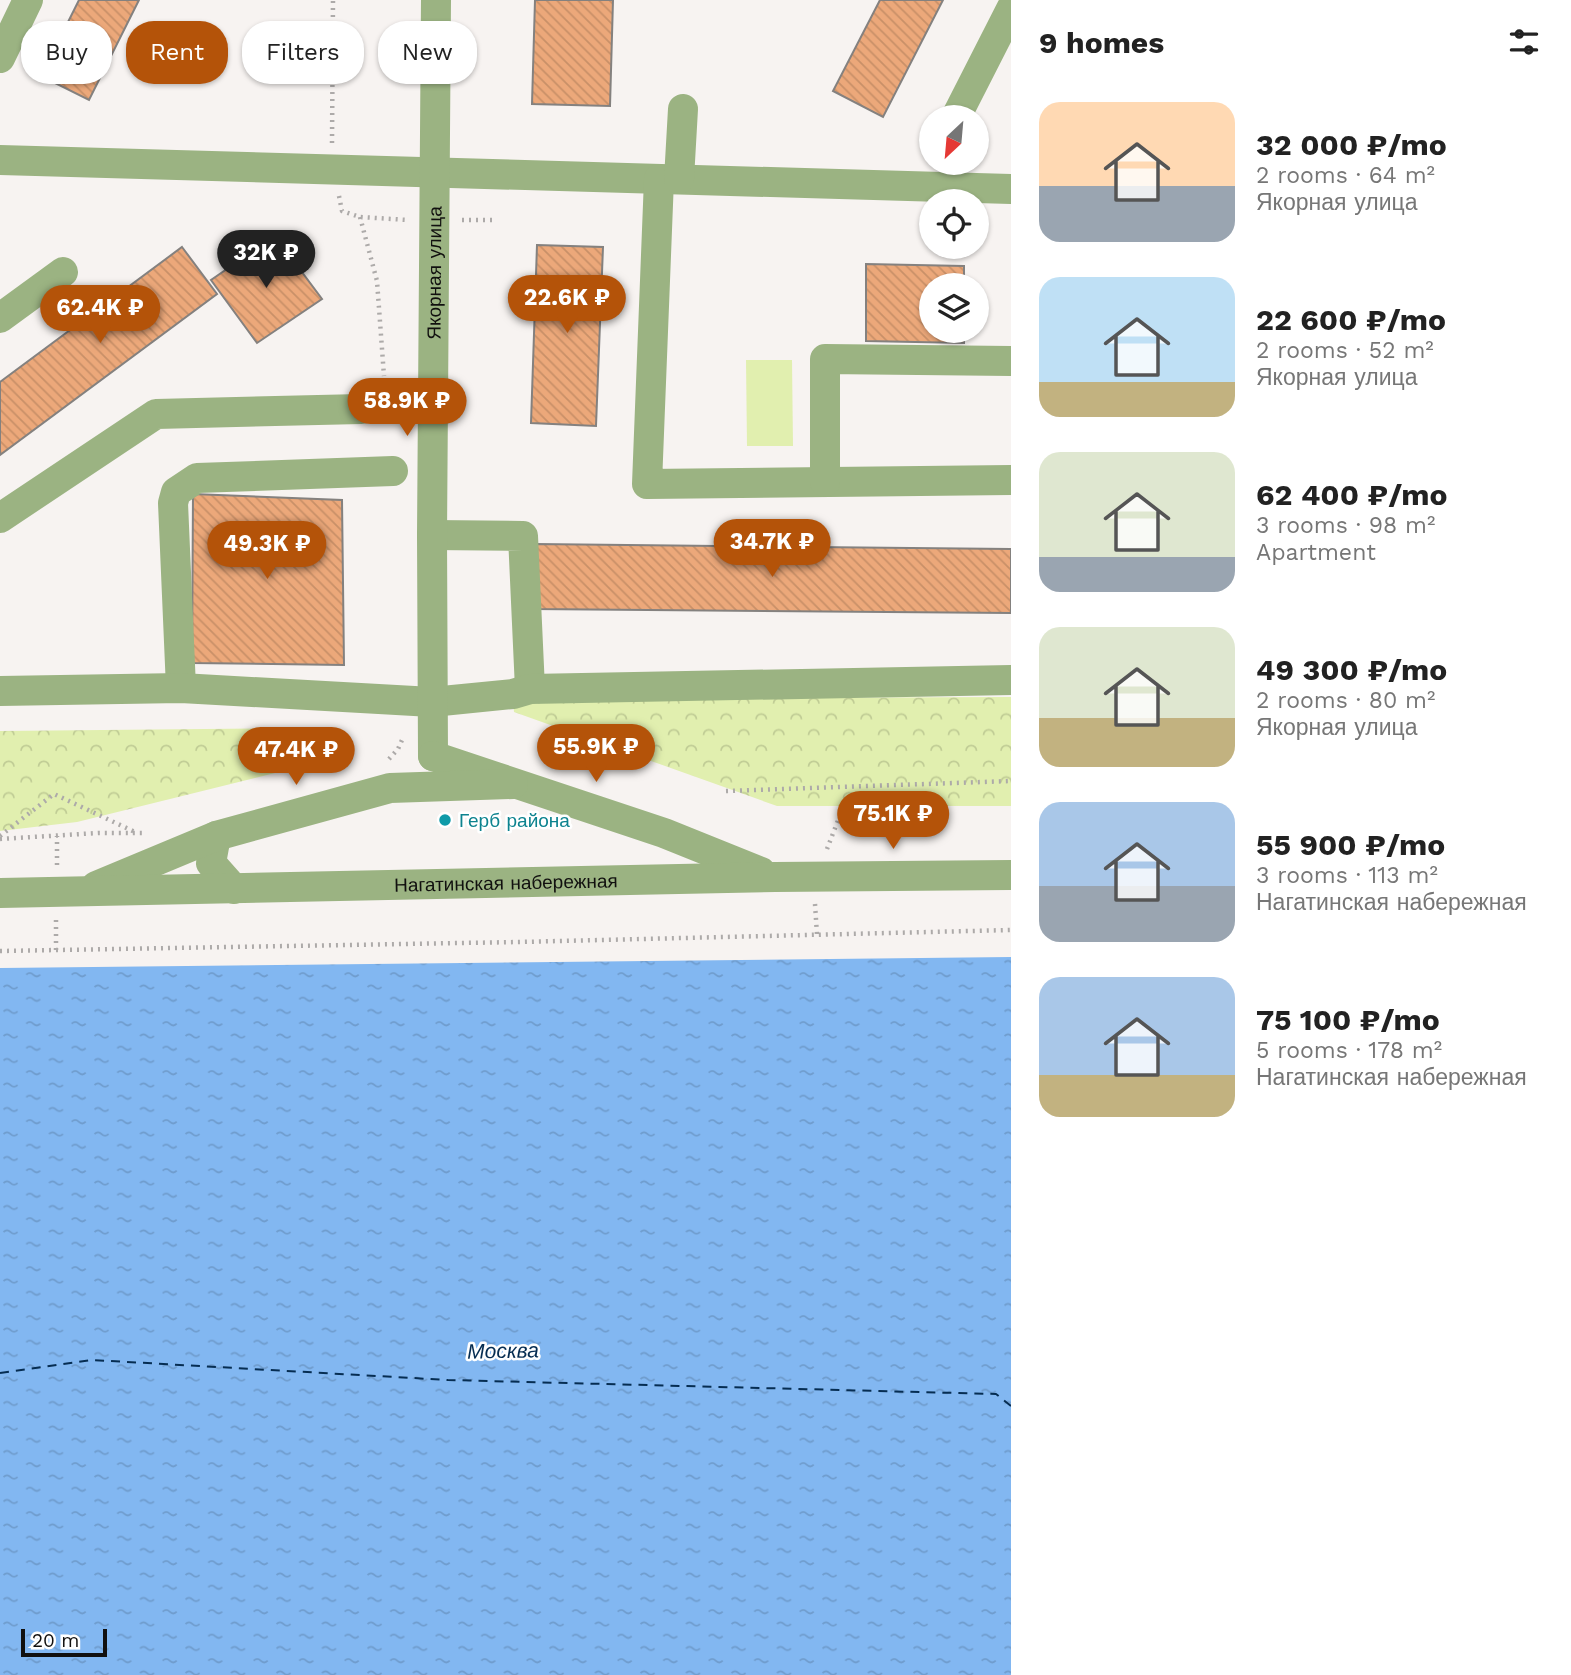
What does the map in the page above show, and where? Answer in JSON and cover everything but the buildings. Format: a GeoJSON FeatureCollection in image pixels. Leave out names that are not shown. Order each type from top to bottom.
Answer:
{"type":"FeatureCollection","features":[{"type":"Feature","properties":{"kind":"street"},"geometry":{"type":"LineString","coordinates":[[0,58],[28,0]]}},
{"type":"Feature","properties":{"kind":"street","name":"Якорная улица"},"geometry":{"type":"LineString","coordinates":[[433,756],[432,398],[436,0]]}},
{"type":"Feature","properties":{"kind":"street"},"geometry":{"type":"LineString","coordinates":[[962,105],[1011,9]]}},
{"type":"Feature","properties":{"kind":"street"},"geometry":{"type":"LineString","coordinates":[[683,109],[669,179],[647,484],[1011,481]]}},
{"type":"Feature","properties":{"kind":"street"},"geometry":{"type":"LineString","coordinates":[[0,160],[669,179],[919,174]]}},
{"type":"Feature","properties":{"kind":"street"},"geometry":{"type":"LineString","coordinates":[[934,175],[1011,189]]}},
{"type":"Feature","properties":{"kind":"street"},"geometry":{"type":"LineString","coordinates":[[0,318],[63,272]]}},
{"type":"Feature","properties":{"kind":"street"},"geometry":{"type":"LineString","coordinates":[[825,482],[825,359],[1011,361]]}},
{"type":"Feature","properties":{"kind":"street"},"geometry":{"type":"LineString","coordinates":[[0,518],[156,414],[361,409],[432,398]]}},
{"type":"Feature","properties":{"kind":"street"},"geometry":{"type":"LineString","coordinates":[[181,688],[173,503],[176,492],[197,478],[393,471]]}},
{"type":"Feature","properties":{"kind":"street"},"geometry":{"type":"LineString","coordinates":[[432,535],[523,536],[530,689]]}},
{"type":"Feature","properties":{"kind":"street"},"geometry":{"type":"LineString","coordinates":[[0,691],[181,688],[432,702],[513,694],[530,689],[1011,680]]}},
{"type":"Feature","properties":{"kind":"street"},"geometry":{"type":"LineString","coordinates":[[390,788],[433,756],[664,833],[775,877]]}},
{"type":"Feature","properties":{"kind":"street"},"geometry":{"type":"LineString","coordinates":[[81,892],[216,835],[390,788],[513,784]]}},
{"type":"Feature","properties":{"kind":"street"},"geometry":{"type":"LineString","coordinates":[[650,880],[675,868],[678,850],[664,833]]}},
{"type":"Feature","properties":{"kind":"street"},"geometry":{"type":"LineString","coordinates":[[216,835],[211,863],[234,889]]}},
{"type":"Feature","properties":{"kind":"street","name":"Нагатинская набережная"},"geometry":{"type":"LineString","coordinates":[[0,893],[775,877],[1011,875]]}},
{"type":"Feature","properties":{"kind":"path"},"geometry":{"type":"LineString","coordinates":[[333,0],[332,170],[342,211],[360,217],[433,221],[493,219]]}},
{"type":"Feature","properties":{"kind":"path"},"geometry":{"type":"LineString","coordinates":[[360,217],[377,281],[386,405]]}},
{"type":"Feature","properties":{"kind":"path"},"geometry":{"type":"LineString","coordinates":[[726,790],[1011,781]]}},
{"type":"Feature","properties":{"kind":"path"},"geometry":{"type":"LineString","coordinates":[[54,794],[139,834],[98,834],[0,837],[54,794]]}},
{"type":"Feature","properties":{"kind":"path"},"geometry":{"type":"LineString","coordinates":[[840,849],[827,850],[842,810]]}},
{"type":"Feature","properties":{"kind":"path"},"geometry":{"type":"LineString","coordinates":[[0,951],[1011,930]]}},
{"type":"Feature","properties":{"kind":"green space"},"geometry":{"type":"Polygon","coordinates":[[[746,360],[792,360],[793,446],[747,446],[746,360]]]}},
{"type":"Feature","properties":{"kind":"green space"},"geometry":{"type":"Polygon","coordinates":[[[1011,697],[1011,806],[777,806],[514,712],[513,699],[1011,697]]]}},
{"type":"Feature","properties":{"kind":"green space"},"geometry":{"type":"Polygon","coordinates":[[[310,728],[307,765],[77,822],[0,831],[0,731],[310,728]]]}},
{"type":"Feature","properties":{"kind":"water","name":"Москва"},"geometry":{"type":"Polygon","coordinates":[[[1011,957],[1011,1675],[0,1675],[0,968],[1011,957]]]}},
{"type":"Feature","properties":{"kind":"ferry route"},"geometry":{"type":"LineString","coordinates":[[0,1373],[92,1360],[448,1380],[996,1394],[1011,1406]]}},
{"type":"Feature","properties":{"kind":"place","name":"Герб района"},"geometry":{"type":"Point","coordinates":[445,820]}}]}
